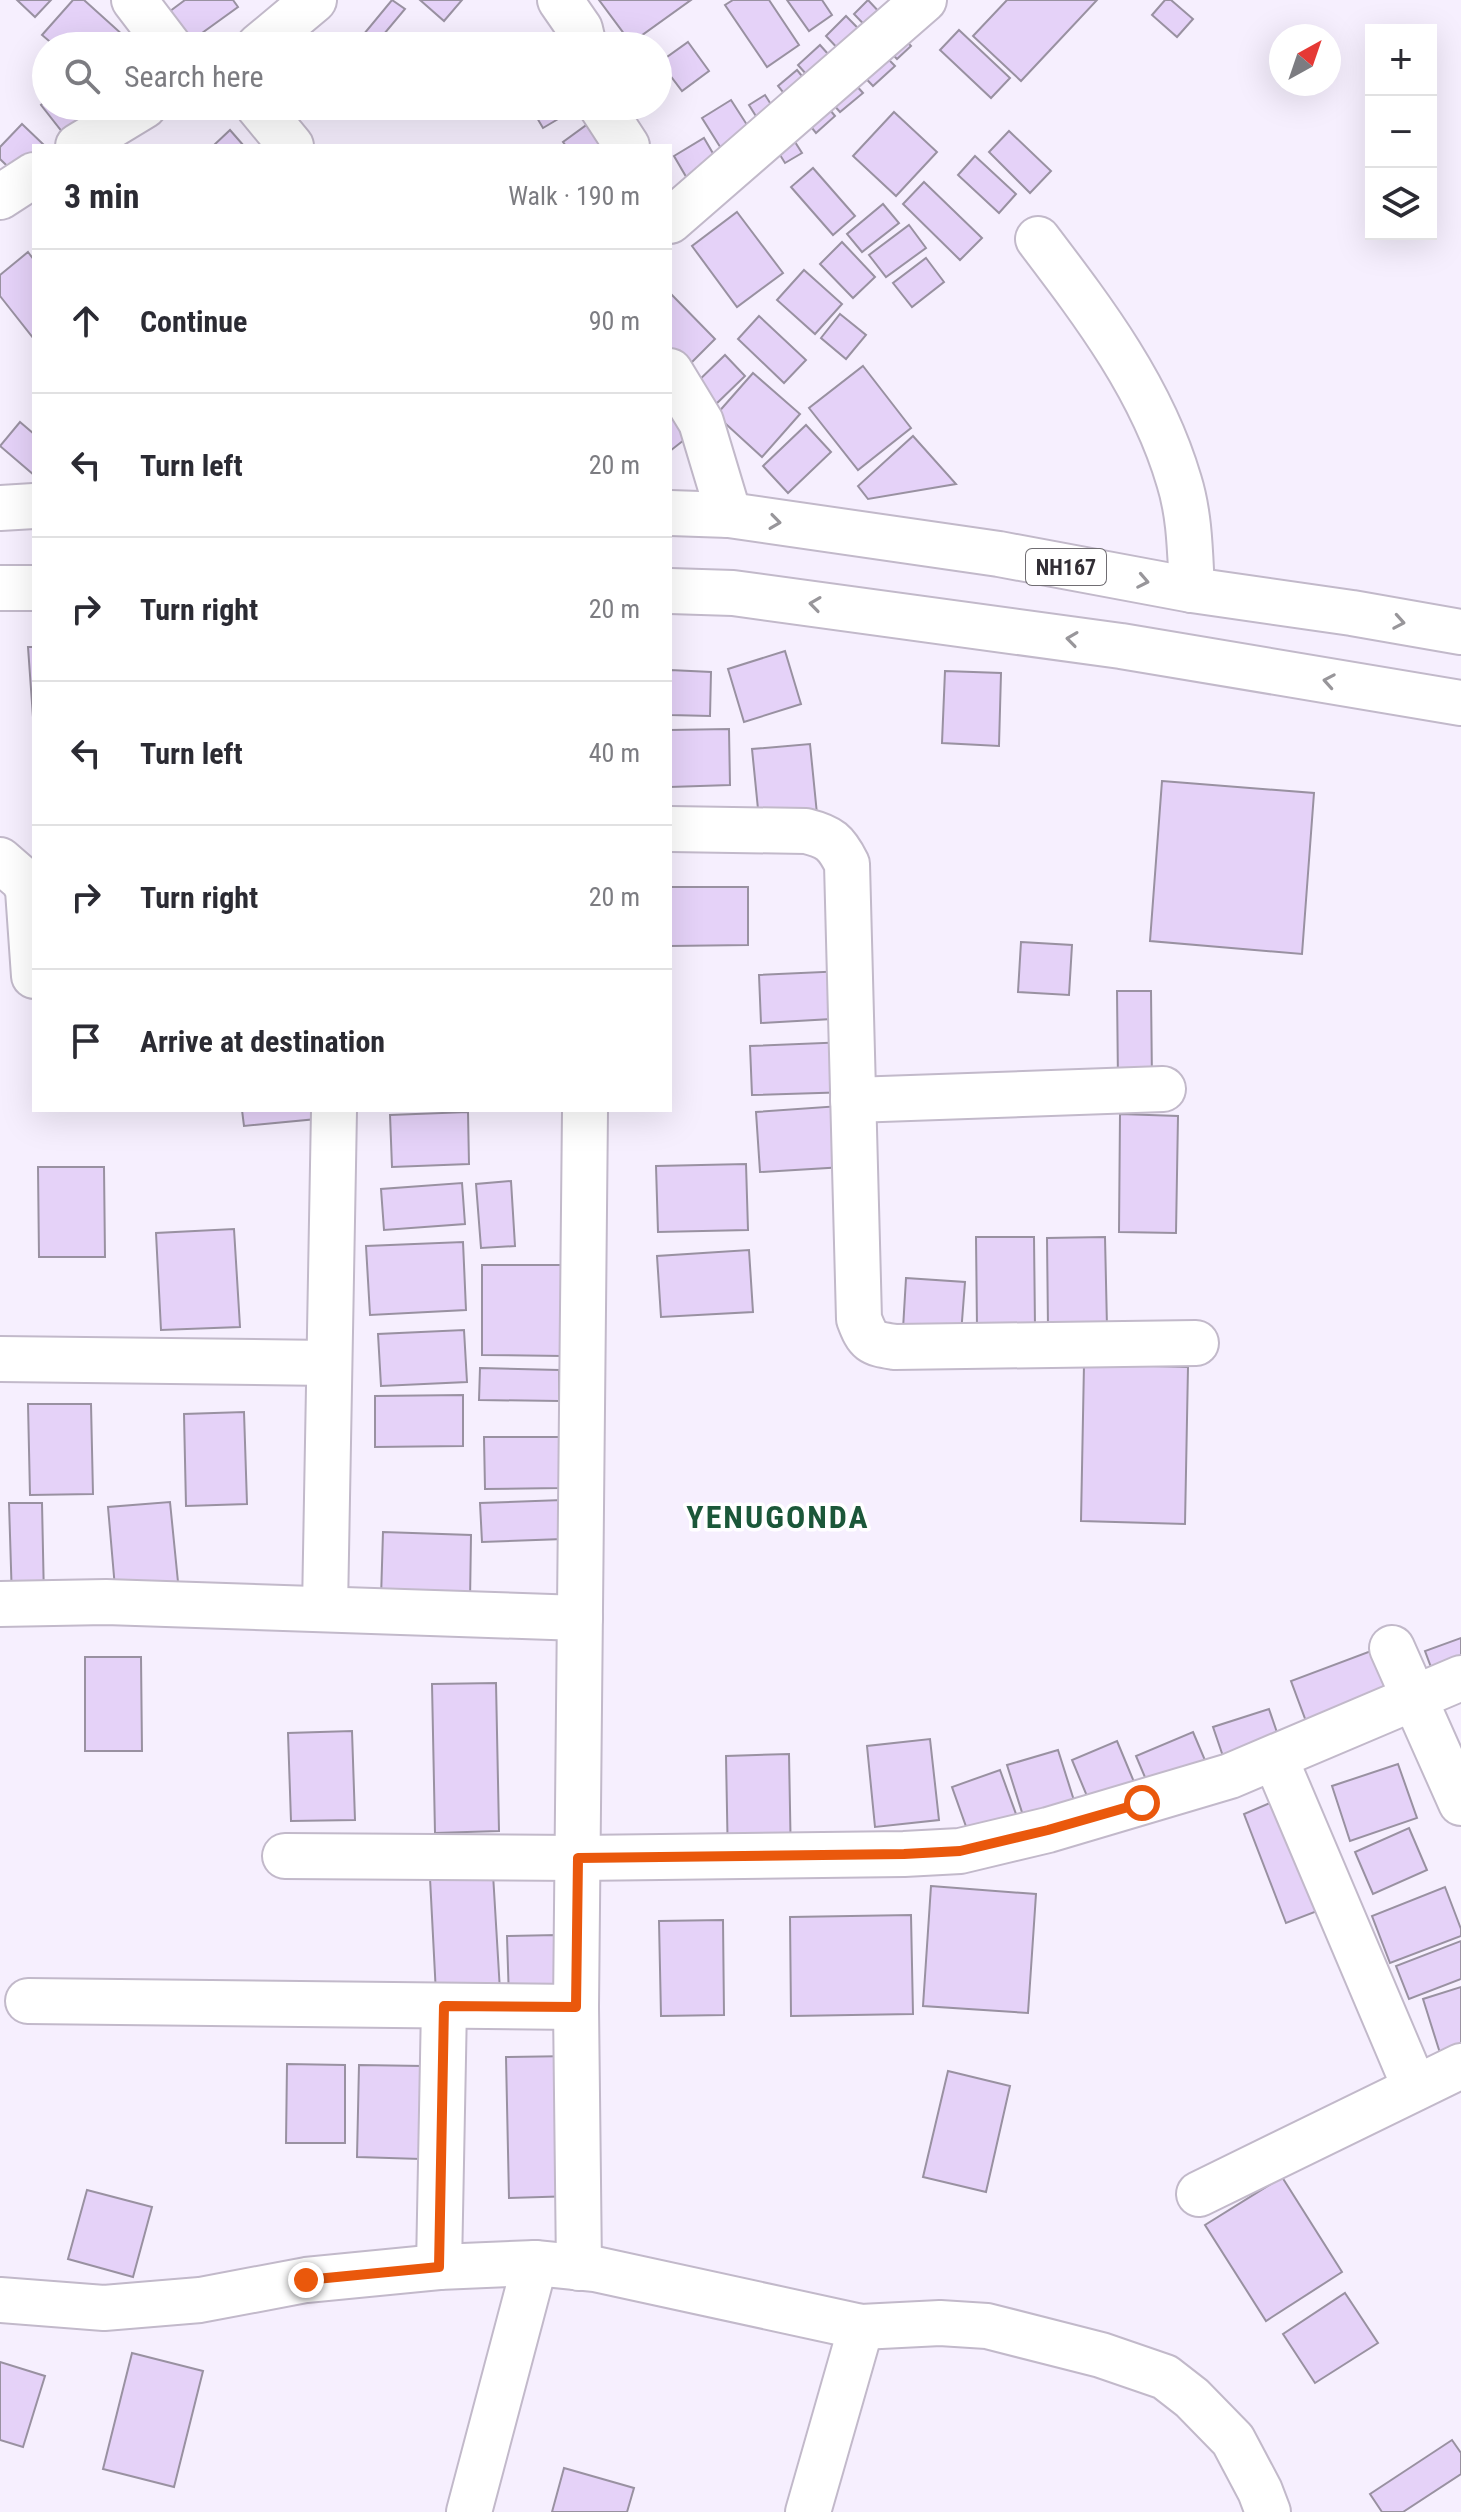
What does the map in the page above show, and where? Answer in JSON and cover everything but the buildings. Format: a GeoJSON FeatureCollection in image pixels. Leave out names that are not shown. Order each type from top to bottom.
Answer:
{"type":"FeatureCollection","features":[{"type":"Feature","properties":{"kind":"main road"},"geometry":{"type":"LineString","coordinates":[[134,0],[158,32]]}},
{"type":"Feature","properties":{"kind":"main road"},"geometry":{"type":"LineString","coordinates":[[276,32],[314,0]]}},
{"type":"Feature","properties":{"kind":"main road"},"geometry":{"type":"LineString","coordinates":[[560,0],[581,32]]}},
{"type":"Feature","properties":{"kind":"main road"},"geometry":{"type":"LineString","coordinates":[[672,216],[924,0]]}},
{"type":"Feature","properties":{"kind":"main road"},"geometry":{"type":"LineString","coordinates":[[81,144],[121,120]]}},
{"type":"Feature","properties":{"kind":"main road"},"geometry":{"type":"LineString","coordinates":[[270,120],[289,144]]}},
{"type":"Feature","properties":{"kind":"main road"},"geometry":{"type":"LineString","coordinates":[[610,120],[626,144]]}},
{"type":"Feature","properties":{"kind":"main road"},"geometry":{"type":"LineString","coordinates":[[1038,239],[1131,370],[1158,425],[1180,482],[1188,523],[1192,590]]}},
{"type":"Feature","properties":{"kind":"main road"},"geometry":{"type":"LineString","coordinates":[[672,374],[701,422],[729,515]]}},
{"type":"Feature","properties":{"kind":"main road"},"geometry":{"type":"LineString","coordinates":[[0,508],[32,506]]}},
{"type":"Feature","properties":{"kind":"main road","name":"NH167"},"geometry":{"type":"LineString","coordinates":[[672,513],[729,515],[999,554],[1192,590],[1461,632]]}},
{"type":"Feature","properties":{"kind":"main road"},"geometry":{"type":"LineString","coordinates":[[0,588],[32,588]]}},
{"type":"Feature","properties":{"kind":"main road"},"geometry":{"type":"LineString","coordinates":[[672,591],[733,593],[1106,644],[1461,703]]}},
{"type":"Feature","properties":{"kind":"main road"},"geometry":{"type":"LineString","coordinates":[[672,829],[806,831],[825,836],[838,847],[847,864],[859,1319],[865,1335],[873,1343],[895,1347],[1196,1343]]}},
{"type":"Feature","properties":{"kind":"main road"},"geometry":{"type":"LineString","coordinates":[[0,860],[23,880],[28,890],[32,947]]}},
{"type":"Feature","properties":{"kind":"main road"},"geometry":{"type":"LineString","coordinates":[[853,1100],[1163,1089]]}},
{"type":"Feature","properties":{"kind":"main road"},"geometry":{"type":"LineString","coordinates":[[325,1609],[334,1112]]}},
{"type":"Feature","properties":{"kind":"main road"},"geometry":{"type":"LineString","coordinates":[[579,2268],[576,2007],[585,1112]]}},
{"type":"Feature","properties":{"kind":"main road"},"geometry":{"type":"LineString","coordinates":[[0,1359],[329,1363]]}},
{"type":"Feature","properties":{"kind":"main road"},"geometry":{"type":"LineString","coordinates":[[0,1604],[106,1602],[580,1618]]}},
{"type":"Feature","properties":{"kind":"main road"},"geometry":{"type":"LineString","coordinates":[[1392,1648],[1461,1803]]}},
{"type":"Feature","properties":{"kind":"main road"},"geometry":{"type":"LineString","coordinates":[[285,1856],[578,1858],[960,1851],[1048,1830],[1230,1776],[1461,1678]]}},
{"type":"Feature","properties":{"kind":"main road"},"geometry":{"type":"LineString","coordinates":[[1275,1758],[1415,2088]]}},
{"type":"Feature","properties":{"kind":"main road"},"geometry":{"type":"LineString","coordinates":[[28,2001],[576,2007]]}},
{"type":"Feature","properties":{"kind":"main road"},"geometry":{"type":"LineString","coordinates":[[439,2267],[444,2006]]}},
{"type":"Feature","properties":{"kind":"main road"},"geometry":{"type":"LineString","coordinates":[[1199,2194],[1461,2066]]}},
{"type":"Feature","properties":{"kind":"main road"},"geometry":{"type":"LineString","coordinates":[[469,2512],[535,2263]]}},
{"type":"Feature","properties":{"kind":"main road"},"geometry":{"type":"LineString","coordinates":[[0,2300],[104,2308],[200,2300],[306,2280],[439,2267],[535,2263],[595,2269],[861,2327],[940,2323],[987,2326],[1101,2355],[1165,2377],[1192,2398],[1233,2440],[1268,2512]]}},
{"type":"Feature","properties":{"kind":"main road"},"geometry":{"type":"LineString","coordinates":[[808,2512],[861,2327]]}},
{"type":"Feature","properties":{"kind":"district","name":"YENUGONDA"},"geometry":{"type":"Point","coordinates":[778,1517]}},
{"type":"Feature","properties":{"kind":"route"},"geometry":{"type":"LineString","coordinates":[[306,2280],[439,2267],[444,2006],[576,2007],[578,1858],[960,1851],[1142,1803]]}}]}
